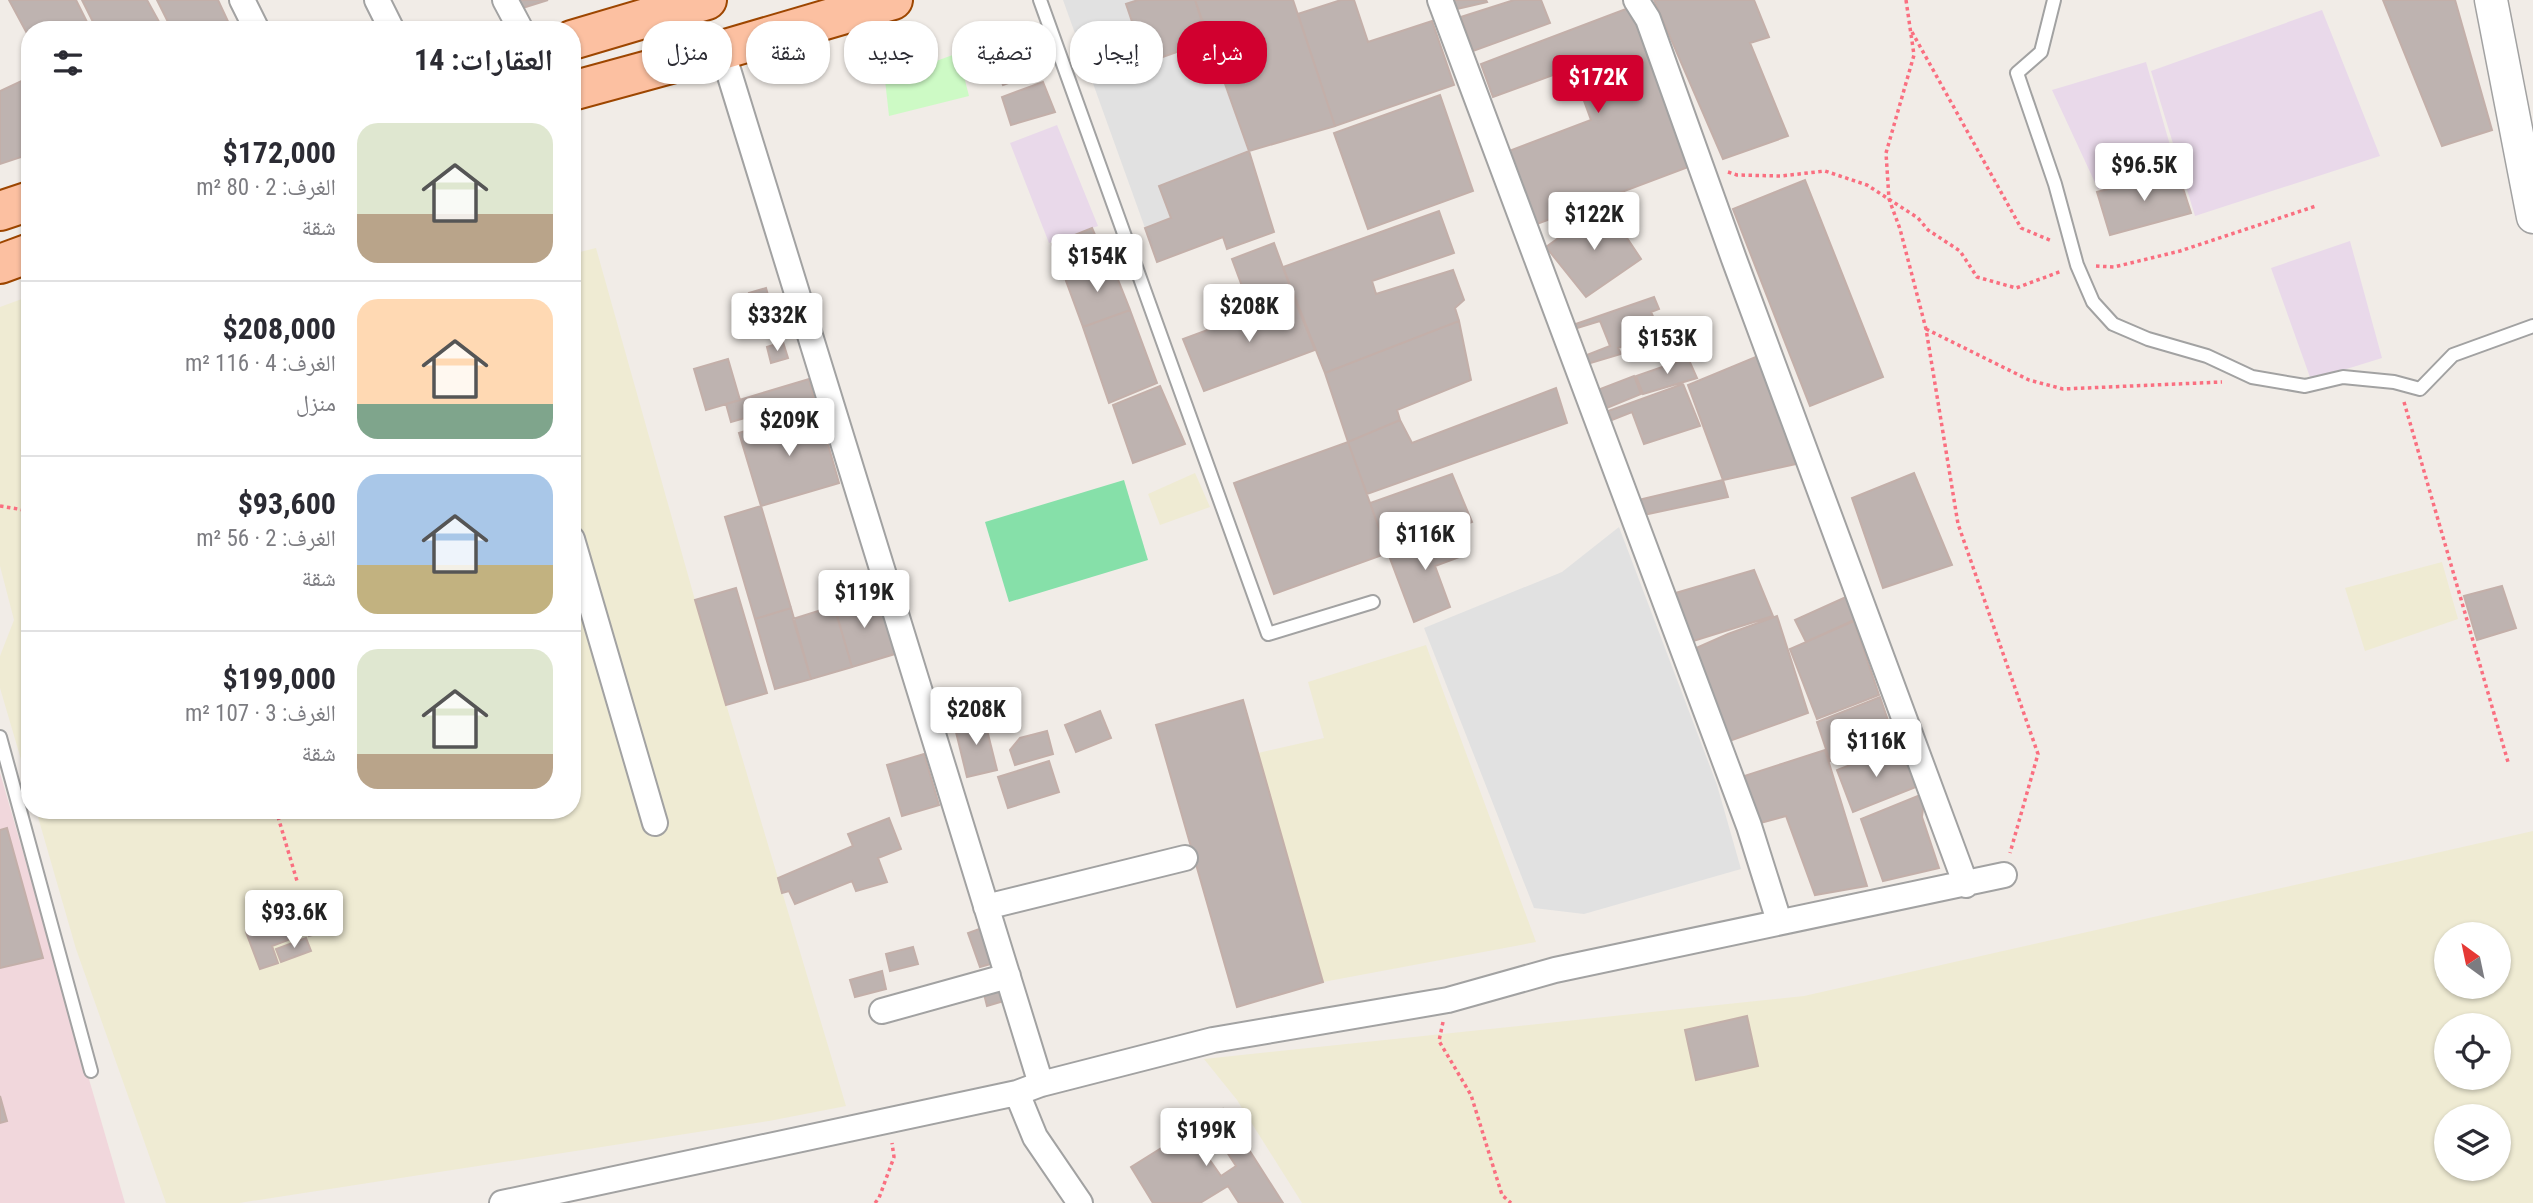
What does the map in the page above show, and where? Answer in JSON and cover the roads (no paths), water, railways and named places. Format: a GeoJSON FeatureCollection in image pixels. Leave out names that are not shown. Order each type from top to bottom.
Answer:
{"type":"FeatureCollection","features":[{"type":"Feature","properties":{"kind":"main road"},"geometry":{"type":"LineString","coordinates":[[581,37],[707,0]]}},
{"type":"Feature","properties":{"kind":"main road"},"geometry":{"type":"LineString","coordinates":[[732,47],[893,0]]}},
{"type":"Feature","properties":{"kind":"main road"},"geometry":{"type":"LineString","coordinates":[[581,89],[642,72]]}},
{"type":"Feature","properties":{"kind":"main road"},"geometry":{"type":"LineString","coordinates":[[0,211],[21,204]]}},
{"type":"Feature","properties":{"kind":"main road"},"geometry":{"type":"LineString","coordinates":[[0,264],[21,256]]}},
{"type":"Feature","properties":{"kind":"street"},"geometry":{"type":"LineString","coordinates":[[242,0],[252,21]]}},
{"type":"Feature","properties":{"kind":"street"},"geometry":{"type":"LineString","coordinates":[[377,0],[388,21]]}},
{"type":"Feature","properties":{"kind":"street"},"geometry":{"type":"LineString","coordinates":[[505,0],[516,21]]}},
{"type":"Feature","properties":{"kind":"street"},"geometry":{"type":"LineString","coordinates":[[1440,0],[1749,826],[1779,921]]}},
{"type":"Feature","properties":{"kind":"street"},"geometry":{"type":"LineString","coordinates":[[1636,0],[1648,19],[1966,885]]}},
{"type":"Feature","properties":{"kind":"street"},"geometry":{"type":"LineString","coordinates":[[2491,0],[2533,217]]}},
{"type":"Feature","properties":{"kind":"street"},"geometry":{"type":"LineString","coordinates":[[732,82],[1041,1084]]}},
{"type":"Feature","properties":{"kind":"street"},"geometry":{"type":"LineString","coordinates":[[581,569],[656,823]]}},
{"type":"Feature","properties":{"kind":"street"},"geometry":{"type":"LineString","coordinates":[[986,907],[1185,858]]}},
{"type":"Feature","properties":{"kind":"street"},"geometry":{"type":"LineString","coordinates":[[502,1203],[584,1195],[890,1119],[1017,1093],[1041,1084],[1213,1040],[1448,1000],[1555,970],[2004,875]]}},
{"type":"Feature","properties":{"kind":"street"},"geometry":{"type":"LineString","coordinates":[[882,1011],[1008,976]]}},
{"type":"Feature","properties":{"kind":"street"},"geometry":{"type":"LineString","coordinates":[[1017,1093],[1035,1137],[1080,1203]]}},
{"type":"Feature","properties":{"kind":"lane"},"geometry":{"type":"LineString","coordinates":[[1040,0],[1268,634],[1373,602]]}},
{"type":"Feature","properties":{"kind":"lane"},"geometry":{"type":"LineString","coordinates":[[2054,0],[2041,51],[2017,73],[2055,184],[2077,265],[2093,302],[2113,324],[2148,339],[2207,356],[2252,377],[2305,386],[2343,377],[2399,383],[2420,389],[2453,355],[2533,327]]}},
{"type":"Feature","properties":{"kind":"lane"},"geometry":{"type":"LineString","coordinates":[[0,737],[21,814]]}},
{"type":"Feature","properties":{"kind":"lane"},"geometry":{"type":"LineString","coordinates":[[22,819],[91,1071]]}}]}
